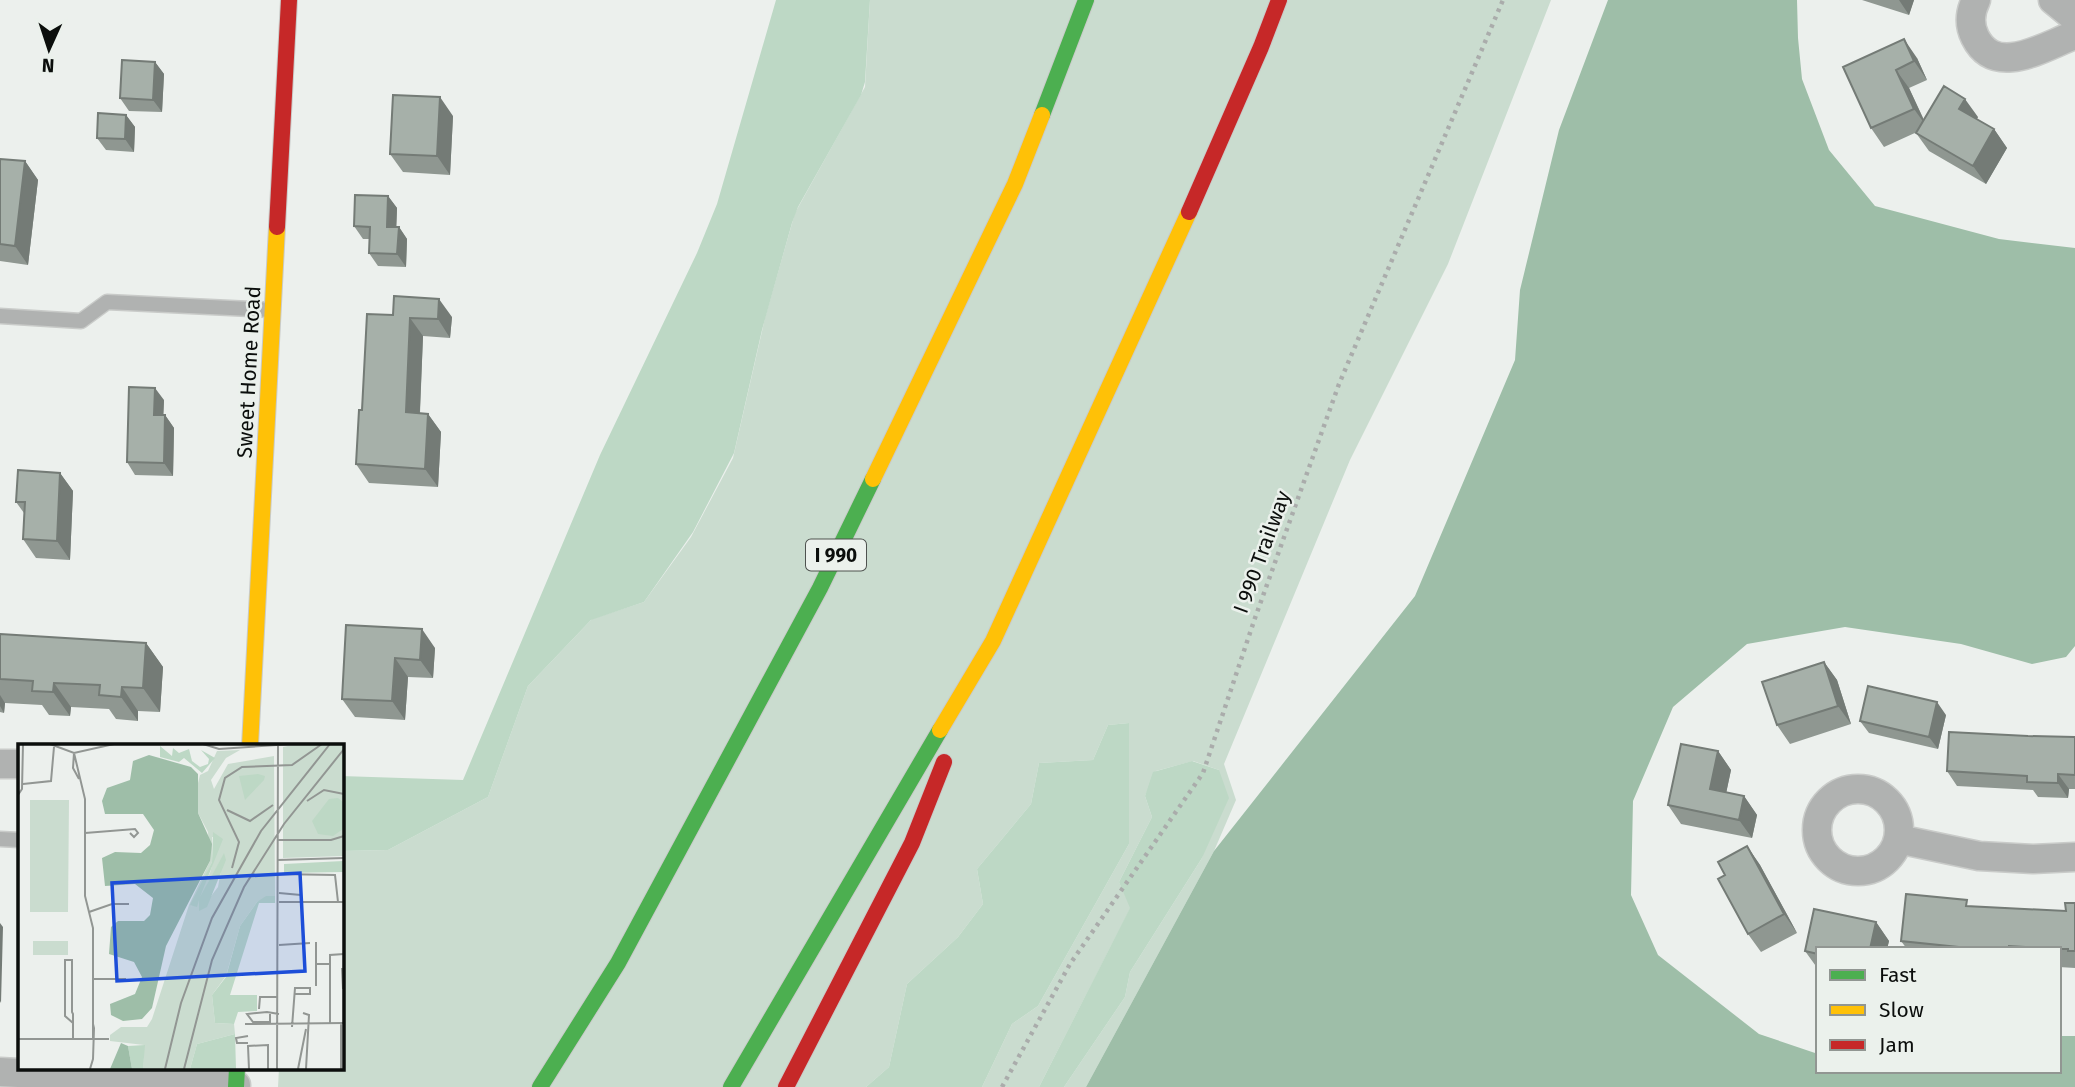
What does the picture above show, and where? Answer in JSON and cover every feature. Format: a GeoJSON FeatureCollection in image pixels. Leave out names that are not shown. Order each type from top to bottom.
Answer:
{"type":"FeatureCollection","features":[{"type":"Feature","properties":{"kind":"main road","name":"Sweet Home Road"},"geometry":{"type":"LineString","coordinates":[[250,744],[289,0]]}},
{"type":"Feature","properties":{"kind":"main road","name":"I 990"},"geometry":{"type":"LineString","coordinates":[[540,1087],[618,963],[820,588],[1015,184],[1086,0]]}},
{"type":"Feature","properties":{"kind":"main road"},"geometry":{"type":"LineString","coordinates":[[786,1087],[912,843],[993,641],[1154,292],[1279,0]]}},
{"type":"Feature","properties":{"kind":"main road"},"geometry":{"type":"LineString","coordinates":[[731,1087],[993,641]]}},
{"type":"Feature","properties":{"kind":"street"},"geometry":{"type":"LineString","coordinates":[[1976,0],[1971,16],[1971,29],[1976,41],[1996,56],[2009,58],[2031,54],[2075,35]]}},
{"type":"Feature","properties":{"kind":"street"},"geometry":{"type":"LineString","coordinates":[[2053,0],[2075,18]]}},
{"type":"Feature","properties":{"kind":"street"},"geometry":{"type":"LineString","coordinates":[[0,764],[18,764]]}},
{"type":"Feature","properties":{"kind":"street"},"geometry":{"type":"LineString","coordinates":[[1898,839],[1979,856],[2033,859],[2075,857]]}},
{"type":"Feature","properties":{"kind":"street"},"geometry":{"type":"LineString","coordinates":[[0,1072],[49,1071],[236,1080]]}},
{"type":"Feature","properties":{"kind":"lane"},"geometry":{"type":"LineString","coordinates":[[0,316],[81,321],[107,302],[273,310]]}},
{"type":"Feature","properties":{"kind":"lane"},"geometry":{"type":"LineString","coordinates":[[0,839],[18,840]]}},
{"type":"Feature","properties":{"kind":"path","name":"I 990 Trailway"},"geometry":{"type":"LineString","coordinates":[[1002,1087],[1070,964],[1203,774],[1255,618],[1339,383],[1503,0]]}},
{"type":"Feature","properties":{"kind":"shaded area"},"geometry":{"type":"Polygon","coordinates":[[[776,0],[870,0],[865,82],[861,95],[798,207],[762,330],[734,453],[693,532],[644,602],[591,620],[528,686],[488,797],[388,850],[343,851],[343,776],[463,780],[600,455],[697,253],[717,204],[776,0]]]}},
{"type":"Feature","properties":{"kind":"shaded area"},"geometry":{"type":"Polygon","coordinates":[[[870,0],[1551,0],[1448,264],[1350,460],[1224,764],[1236,800],[1214,851],[1086,1087],[1064,1087],[1125,997],[1130,972],[1202,858],[1219,770],[1193,761],[1156,771],[1145,796],[1152,817],[1119,882],[1131,907],[1039,1087],[982,1087],[1012,1024],[1038,1006],[1129,844],[1129,723],[1108,725],[1093,760],[1039,763],[1031,804],[977,869],[983,904],[958,937],[907,984],[889,1067],[866,1087],[278,1087],[279,1070],[343,1070],[343,851],[388,850],[488,797],[528,686],[592,619],[644,602],[691,537],[733,458],[765,318],[795,213],[865,87],[870,0]]]}},
{"type":"Feature","properties":{"kind":"shaded area"},"geometry":{"type":"Polygon","coordinates":[[[1608,0],[1797,0],[1802,79],[1829,150],[1875,206],[1999,239],[2075,248],[2075,646],[2066,657],[2032,664],[1961,644],[1845,627],[1747,644],[1673,707],[1633,801],[1631,895],[1658,955],[1759,1034],[1816,1053],[1816,1073],[2061,1073],[2061,1036],[2075,1036],[2075,1087],[1086,1087],[1214,851],[1415,596],[1515,360],[1520,290],[1559,130],[1608,0]]]}},
{"type":"Feature","properties":{"kind":"shaded area"},"geometry":{"type":"Polygon","coordinates":[[[1129,723],[1129,844],[1038,1006],[1012,1024],[982,1087],[866,1087],[889,1067],[907,984],[958,937],[983,904],[977,869],[1031,804],[1039,763],[1093,760],[1108,725],[1129,723]]]}},
{"type":"Feature","properties":{"kind":"shaded area"},"geometry":{"type":"Polygon","coordinates":[[[1192,761],[1219,770],[1229,798],[1202,858],[1130,972],[1125,997],[1064,1087],[1039,1087],[1130,908],[1119,882],[1152,817],[1145,796],[1153,772],[1192,761]]]}},
{"type":"Feature","properties":{"kind":"building"},"geometry":{"type":"Polygon","coordinates":[[[1904,39],[1914,61],[1896,70],[1914,109],[1871,128],[1843,67],[1904,39]]]}},
{"type":"Feature","properties":{"kind":"building"},"geometry":{"type":"Polygon","coordinates":[[[122,60],[155,62],[153,100],[120,98],[122,60]]]}},
{"type":"Feature","properties":{"kind":"building"},"geometry":{"type":"Polygon","coordinates":[[[1944,86],[1965,99],[1959,109],[1994,129],[1973,166],[1916,133],[1944,86]]]}},
{"type":"Feature","properties":{"kind":"building"},"geometry":{"type":"Polygon","coordinates":[[[393,95],[440,97],[437,156],[390,154],[393,95]]]}},
{"type":"Feature","properties":{"kind":"building"},"geometry":{"type":"Polygon","coordinates":[[[98,113],[126,115],[125,139],[97,138],[98,113]]]}},
{"type":"Feature","properties":{"kind":"building"},"geometry":{"type":"Polygon","coordinates":[[[0,159],[25,161],[15,246],[0,244],[0,159]]]}},
{"type":"Feature","properties":{"kind":"building"},"geometry":{"type":"Polygon","coordinates":[[[355,195],[388,196],[387,227],[399,227],[397,254],[369,253],[370,227],[354,226],[355,195]]]}},
{"type":"Feature","properties":{"kind":"building"},"geometry":{"type":"Polygon","coordinates":[[[394,296],[439,299],[438,319],[410,318],[406,412],[428,414],[425,469],[356,464],[367,314],[393,315],[394,296]]]}},
{"type":"Feature","properties":{"kind":"building"},"geometry":{"type":"Polygon","coordinates":[[[129,387],[155,388],[154,415],[165,415],[164,463],[127,462],[129,387]]]}},
{"type":"Feature","properties":{"kind":"building"},"geometry":{"type":"Polygon","coordinates":[[[18,470],[60,473],[57,541],[23,539],[25,502],[16,502],[18,470]]]}},
{"type":"Feature","properties":{"kind":"building"},"geometry":{"type":"Polygon","coordinates":[[[346,625],[422,629],[420,660],[395,658],[392,701],[342,699],[346,625]]]}},
{"type":"Feature","properties":{"kind":"building"},"geometry":{"type":"Polygon","coordinates":[[[0,634],[146,643],[143,688],[122,687],[121,697],[99,695],[100,685],[54,683],[53,692],[32,691],[33,681],[0,679],[0,634]]]}},
{"type":"Feature","properties":{"kind":"building"},"geometry":{"type":"Polygon","coordinates":[[[1824,662],[1838,706],[1777,725],[1762,682],[1824,662]]]}},
{"type":"Feature","properties":{"kind":"building"},"geometry":{"type":"Polygon","coordinates":[[[1868,686],[1937,702],[1929,737],[1860,721],[1868,686]]]}},
{"type":"Feature","properties":{"kind":"building"},"geometry":{"type":"Polygon","coordinates":[[[1949,732],[2075,737],[2075,775],[2058,774],[2058,783],[2027,782],[2027,776],[1947,771],[1949,732]]]}},
{"type":"Feature","properties":{"kind":"building"},"geometry":{"type":"Polygon","coordinates":[[[1681,744],[1718,751],[1710,789],[1744,796],[1739,820],[1668,805],[1681,744]]]}},
{"type":"Feature","properties":{"kind":"building"},"geometry":{"type":"Polygon","coordinates":[[[1747,846],[1784,914],[1748,934],[1718,879],[1725,875],[1718,862],[1747,846]]]}},
{"type":"Feature","properties":{"kind":"building"},"geometry":{"type":"Polygon","coordinates":[[[1906,894],[1967,900],[1966,906],[2066,911],[2065,903],[2075,903],[2075,951],[2061,947],[1959,947],[1901,941],[1906,894]]]}},
{"type":"Feature","properties":{"kind":"building"},"geometry":{"type":"Polygon","coordinates":[[[1814,909],[1876,922],[1870,947],[1816,947],[1816,954],[1805,951],[1814,909]]]}},
{"type":"Feature","properties":{"kind":"traffic: fast"},"geometry":{"type":"LineString","coordinates":[[1042,115],[1086,0]]}},
{"type":"Feature","properties":{"kind":"traffic: fast"},"geometry":{"type":"LineString","coordinates":[[540,1087],[618,963],[820,588],[873,479]]}},
{"type":"Feature","properties":{"kind":"traffic: fast"},"geometry":{"type":"LineString","coordinates":[[731,1087],[940,730]]}},
{"type":"Feature","properties":{"kind":"traffic: fast"},"geometry":{"type":"LineString","coordinates":[[236,1087],[237,1070]]}},
{"type":"Feature","properties":{"kind":"traffic: slow"},"geometry":{"type":"LineString","coordinates":[[873,479],[1015,184],[1042,115]]}},
{"type":"Feature","properties":{"kind":"traffic: slow"},"geometry":{"type":"LineString","coordinates":[[940,730],[993,641],[1189,212]]}},
{"type":"Feature","properties":{"kind":"traffic: slow"},"geometry":{"type":"LineString","coordinates":[[250,744],[277,227]]}},
{"type":"Feature","properties":{"kind":"traffic: jam"},"geometry":{"type":"LineString","coordinates":[[277,227],[289,0]]}},
{"type":"Feature","properties":{"kind":"traffic: jam"},"geometry":{"type":"LineString","coordinates":[[1189,212],[1279,0]]}},
{"type":"Feature","properties":{"kind":"traffic: jam"},"geometry":{"type":"LineString","coordinates":[[786,1087],[912,843],[944,762]]}}]}
